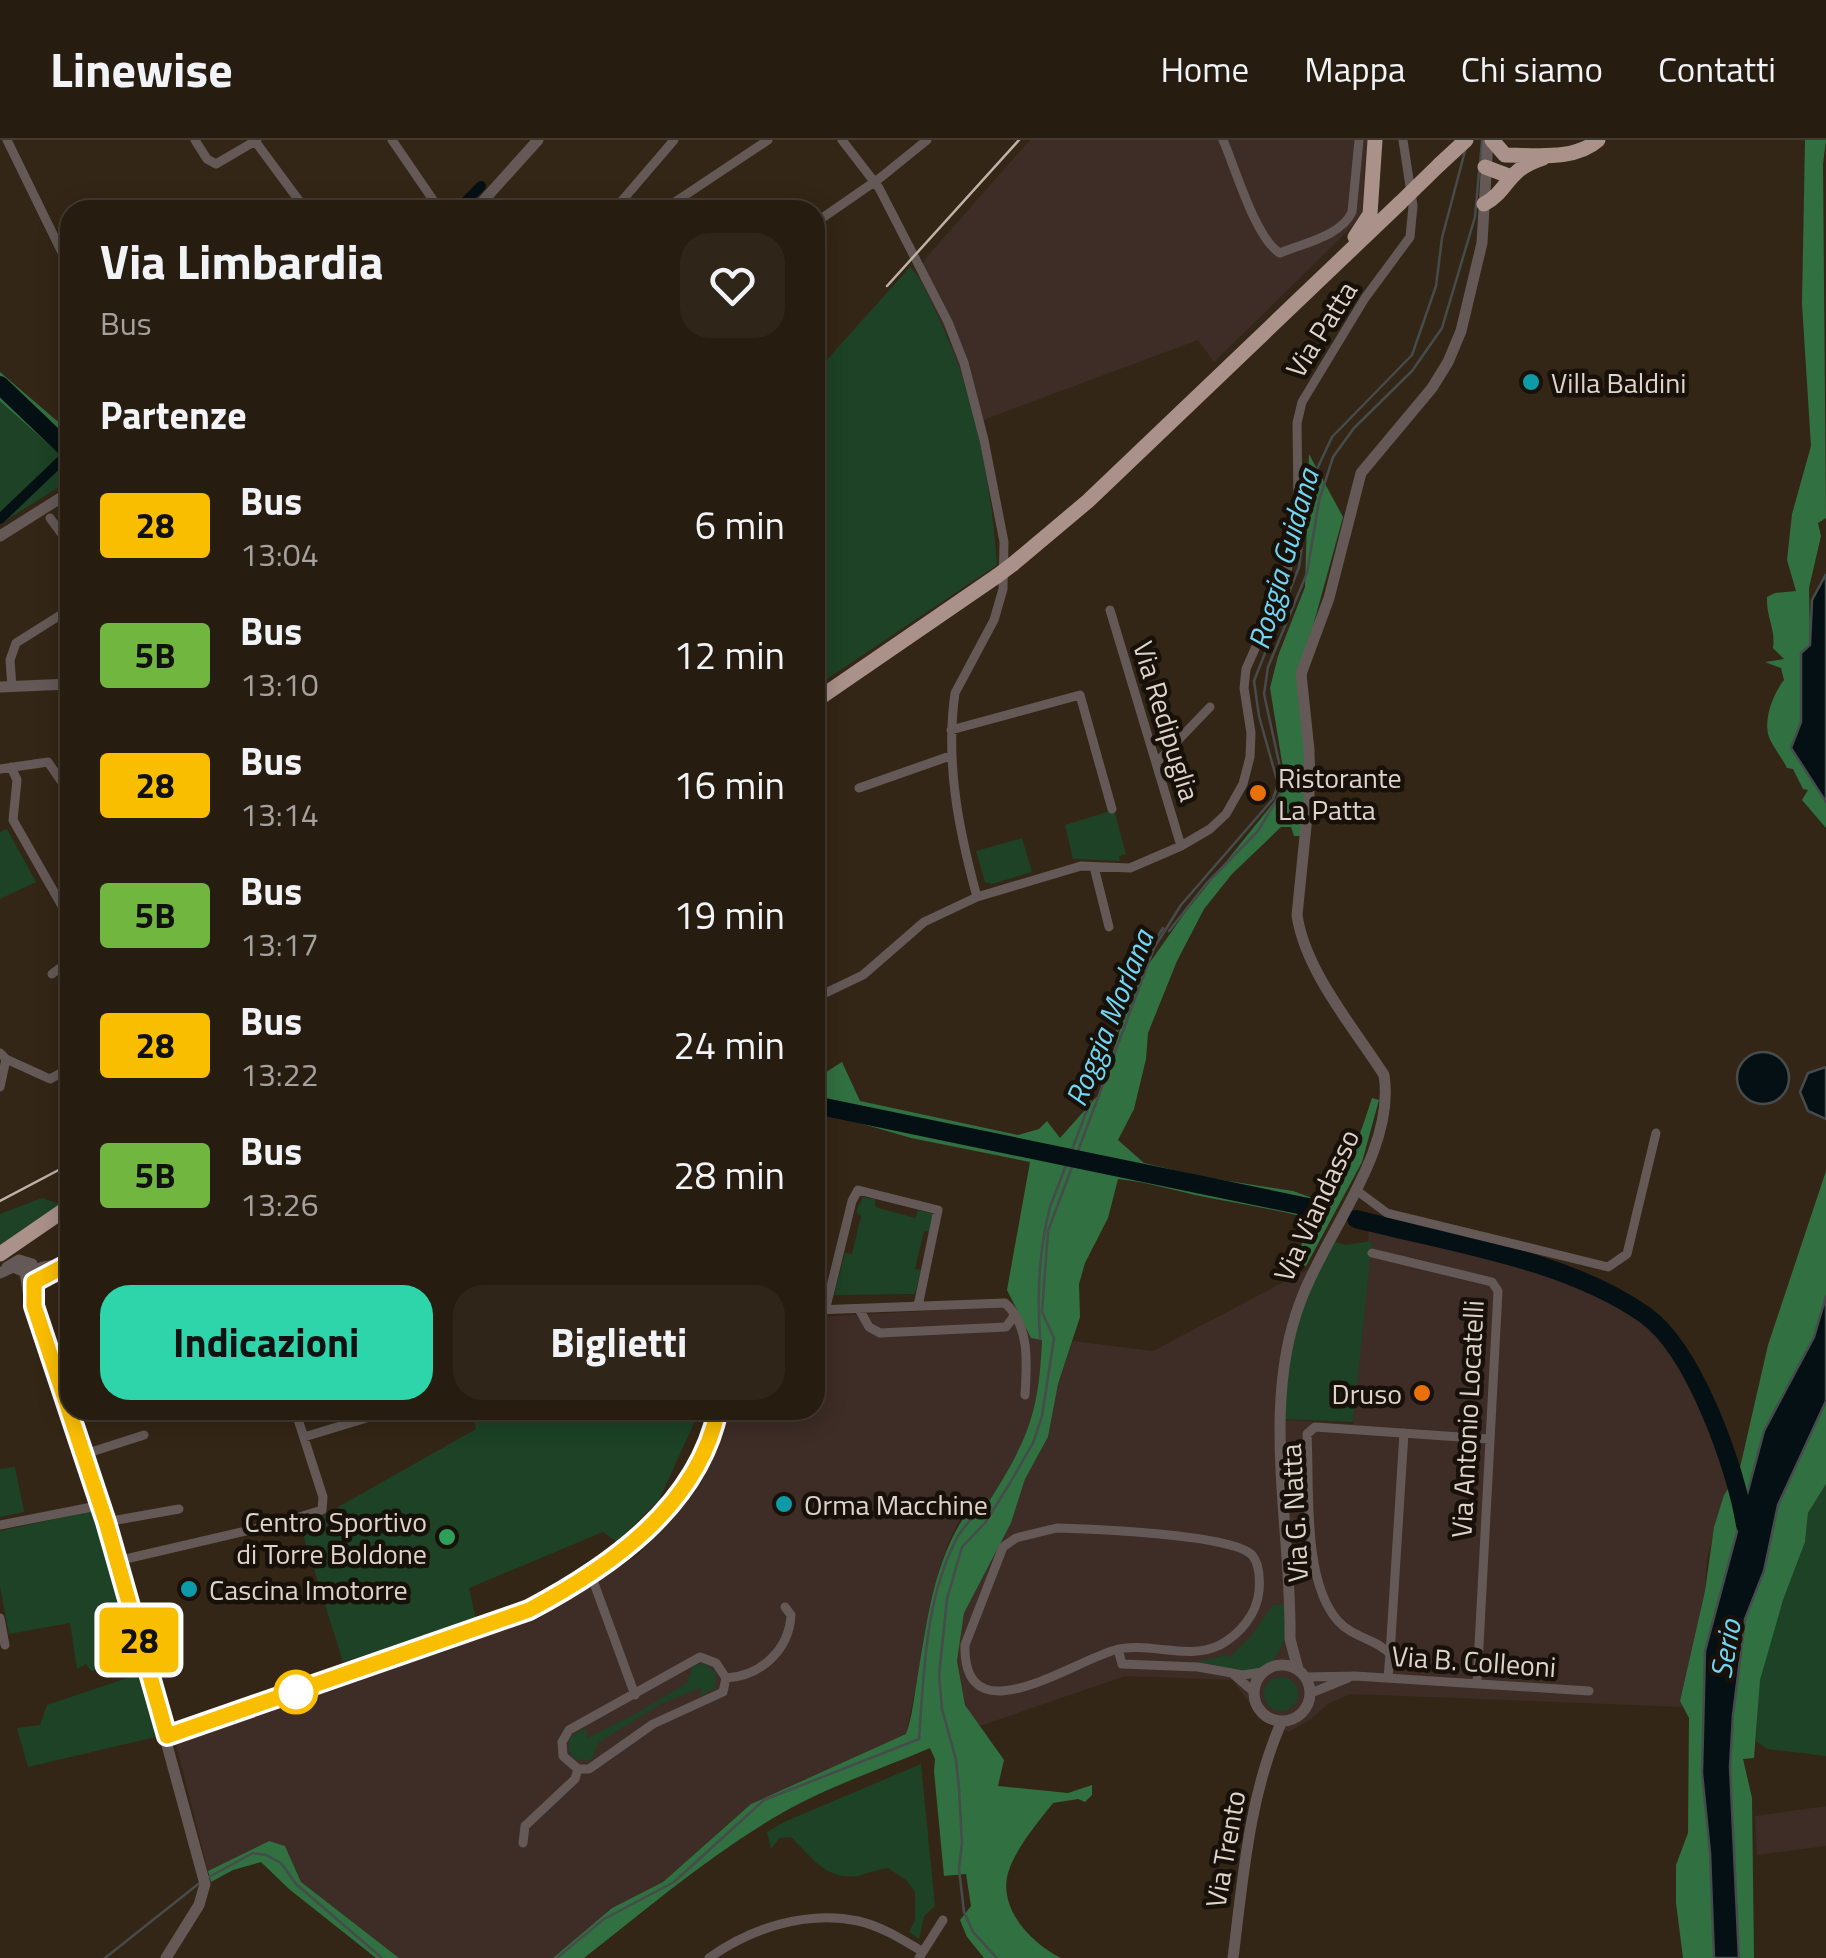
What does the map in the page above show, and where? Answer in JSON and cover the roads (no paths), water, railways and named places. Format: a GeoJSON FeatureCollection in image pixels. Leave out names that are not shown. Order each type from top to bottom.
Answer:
{"type":"FeatureCollection","features":[{"type":"Feature","properties":{"kind":"highway"},"geometry":{"type":"LineString","coordinates":[[1332,268],[1370,214],[1375,140]]}},
{"type":"Feature","properties":{"kind":"highway"},"geometry":{"type":"LineString","coordinates":[[825,694],[1005,568],[1088,501],[1464,140]]}},
{"type":"Feature","properties":{"kind":"highway"},"geometry":{"type":"LineString","coordinates":[[1490,140],[1505,154]]}},
{"type":"Feature","properties":{"kind":"highway"},"geometry":{"type":"LineString","coordinates":[[1486,167],[1505,154],[1576,153],[1598,140]]}},
{"type":"Feature","properties":{"kind":"highway"},"geometry":{"type":"LineString","coordinates":[[1484,204],[1495,198],[1509,176],[1536,160],[1556,154]]}},
{"type":"Feature","properties":{"kind":"highway"},"geometry":{"type":"LineString","coordinates":[[1486,167],[1509,176]]}},
{"type":"Feature","properties":{"kind":"highway"},"geometry":{"type":"LineString","coordinates":[[0,1254],[60,1213]]}},
{"type":"Feature","properties":{"kind":"street"},"geometry":{"type":"LineString","coordinates":[[7,140],[60,249]]}},
{"type":"Feature","properties":{"kind":"street"},"geometry":{"type":"LineString","coordinates":[[195,140],[207,159],[216,164],[256,140],[299,200]]}},
{"type":"Feature","properties":{"kind":"street"},"geometry":{"type":"LineString","coordinates":[[392,140],[433,200]]}},
{"type":"Feature","properties":{"kind":"street"},"geometry":{"type":"LineString","coordinates":[[486,200],[538,140]]}},
{"type":"Feature","properties":{"kind":"street"},"geometry":{"type":"LineString","coordinates":[[623,200],[674,140]]}},
{"type":"Feature","properties":{"kind":"street"},"geometry":{"type":"LineString","coordinates":[[678,200],[768,140]]}},
{"type":"Feature","properties":{"kind":"street"},"geometry":{"type":"LineString","coordinates":[[842,140],[875,182],[948,322],[964,363],[984,440],[1004,542],[1000,603],[955,693],[950,756],[964,848],[977,897]]}},
{"type":"Feature","properties":{"kind":"street"},"geometry":{"type":"LineString","coordinates":[[825,216],[927,140]]}},
{"type":"Feature","properties":{"kind":"street"},"geometry":{"type":"LineString","coordinates":[[1223,140],[1270,248],[1280,253],[1338,229],[1348,220],[1359,140]]}},
{"type":"Feature","properties":{"kind":"street","name":"Via Patta"},"geometry":{"type":"LineString","coordinates":[[1182,846],[1219,822],[1242,784],[1251,739],[1244,688],[1246,669],[1278,596],[1292,552],[1298,505],[1297,423],[1302,402],[1365,298],[1410,238],[1413,206],[1403,140]]}},
{"type":"Feature","properties":{"kind":"street","name":"Via Viandasso"},"geometry":{"type":"LineString","coordinates":[[1302,1673],[1290,1639],[1280,1382],[1299,1303],[1368,1162],[1387,1095],[1384,1076],[1312,964],[1299,928],[1309,798],[1301,674],[1329,598],[1361,473],[1432,388],[1461,330],[1480,257],[1490,140]]}},
{"type":"Feature","properties":{"kind":"street"},"geometry":{"type":"LineString","coordinates":[[0,158],[12,152]]}},
{"type":"Feature","properties":{"kind":"street"},"geometry":{"type":"LineString","coordinates":[[0,536],[60,498]]}},
{"type":"Feature","properties":{"kind":"street"},"geometry":{"type":"LineString","coordinates":[[50,518],[60,532]]}},
{"type":"Feature","properties":{"kind":"street","name":"Via Redipuglia"},"geometry":{"type":"LineString","coordinates":[[1110,610],[1182,846]]}},
{"type":"Feature","properties":{"kind":"street"},"geometry":{"type":"LineString","coordinates":[[60,615],[16,643],[6,687],[60,684]]}},
{"type":"Feature","properties":{"kind":"street"},"geometry":{"type":"LineString","coordinates":[[952,730],[1080,696],[1112,809]]}},
{"type":"Feature","properties":{"kind":"street"},"geometry":{"type":"LineString","coordinates":[[1156,762],[1210,707]]}},
{"type":"Feature","properties":{"kind":"street"},"geometry":{"type":"LineString","coordinates":[[859,788],[950,756]]}},
{"type":"Feature","properties":{"kind":"street"},"geometry":{"type":"LineString","coordinates":[[6,768],[48,762],[60,779]]}},
{"type":"Feature","properties":{"kind":"street"},"geometry":{"type":"LineString","coordinates":[[6,768],[17,780],[13,820],[60,902]]}},
{"type":"Feature","properties":{"kind":"street"},"geometry":{"type":"LineString","coordinates":[[825,993],[862,975],[924,922],[977,897],[1081,866],[1130,868],[1182,846]]}},
{"type":"Feature","properties":{"kind":"street"},"geometry":{"type":"LineString","coordinates":[[1094,867],[1109,927]]}},
{"type":"Feature","properties":{"kind":"street"},"geometry":{"type":"LineString","coordinates":[[52,974],[60,968]]}},
{"type":"Feature","properties":{"kind":"street"},"geometry":{"type":"LineString","coordinates":[[0,1087],[3,1056],[50,1080],[60,1074]]}},
{"type":"Feature","properties":{"kind":"street"},"geometry":{"type":"LineString","coordinates":[[1356,1190],[1387,1212],[1608,1267],[1627,1254],[1656,1133]]}},
{"type":"Feature","properties":{"kind":"street"},"geometry":{"type":"LineString","coordinates":[[825,1293],[858,1190],[938,1210],[918,1306]]}},
{"type":"Feature","properties":{"kind":"street","name":"Via Antonio Locatelli"},"geometry":{"type":"LineString","coordinates":[[1372,1252],[1492,1282],[1498,1290],[1477,1684]]}},
{"type":"Feature","properties":{"kind":"street"},"geometry":{"type":"LineString","coordinates":[[32,1277],[60,1267]]}},
{"type":"Feature","properties":{"kind":"street"},"geometry":{"type":"LineString","coordinates":[[0,1272],[19,1268],[32,1277]]}},
{"type":"Feature","properties":{"kind":"street"},"geometry":{"type":"LineString","coordinates":[[32,1277],[34,1306],[60,1375]]}},
{"type":"Feature","properties":{"kind":"street"},"geometry":{"type":"LineString","coordinates":[[825,1310],[1000,1302],[1010,1306],[1025,1340],[1026,1395]]}},
{"type":"Feature","properties":{"kind":"street"},"geometry":{"type":"LineString","coordinates":[[860,1309],[869,1326],[880,1333],[1006,1327],[1014,1316]]}},
{"type":"Feature","properties":{"kind":"street"},"geometry":{"type":"LineString","coordinates":[[74,1420],[204,1877],[198,1905],[168,1954],[183,1958]]}},
{"type":"Feature","properties":{"kind":"street"},"geometry":{"type":"LineString","coordinates":[[116,1560],[322,1510],[323,1496],[298,1420]]}},
{"type":"Feature","properties":{"kind":"street"},"geometry":{"type":"LineString","coordinates":[[304,1437],[360,1420]]}},
{"type":"Feature","properties":{"kind":"street"},"geometry":{"type":"LineString","coordinates":[[167,1736],[529,1610],[590,1576],[646,1532],[673,1503],[695,1467],[716,1420]]}},
{"type":"Feature","properties":{"kind":"street","name":"Via G. Natta"},"geometry":{"type":"LineString","coordinates":[[1390,1654],[1383,1646],[1362,1640],[1340,1623],[1323,1599],[1314,1574],[1307,1434],[1315,1427],[1489,1439]]}},
{"type":"Feature","properties":{"kind":"street"},"geometry":{"type":"LineString","coordinates":[[1388,1678],[1404,1433]]}},
{"type":"Feature","properties":{"kind":"street"},"geometry":{"type":"LineString","coordinates":[[84,1454],[144,1435]]}},
{"type":"Feature","properties":{"kind":"street"},"geometry":{"type":"LineString","coordinates":[[0,1525],[92,1507],[98,1497]]}},
{"type":"Feature","properties":{"kind":"street"},"geometry":{"type":"LineString","coordinates":[[106,1522],[179,1509]]}},
{"type":"Feature","properties":{"kind":"street"},"geometry":{"type":"LineString","coordinates":[[1056,1528],[1168,1536],[1230,1546],[1255,1558],[1259,1598],[1250,1618],[1234,1636],[1204,1651],[1118,1649],[1003,1692],[990,1693],[978,1686],[964,1662],[965,1645],[1003,1547],[1016,1538],[1056,1528]]}},
{"type":"Feature","properties":{"kind":"street"},"geometry":{"type":"LineString","coordinates":[[590,1576],[635,1696]]}},
{"type":"Feature","properties":{"kind":"street"},"geometry":{"type":"LineString","coordinates":[[726,1678],[749,1675],[770,1662],[790,1626],[791,1615],[786,1607]]}},
{"type":"Feature","properties":{"kind":"street"},"geometry":{"type":"LineString","coordinates":[[0,1618],[5,1646]]}},
{"type":"Feature","properties":{"kind":"street"},"geometry":{"type":"LineString","coordinates":[[1118,1649],[1122,1664],[1175,1665],[1252,1676],[1276,1665],[1290,1639]]}},
{"type":"Feature","properties":{"kind":"street"},"geometry":{"type":"LineString","coordinates":[[700,1656],[716,1663],[726,1678],[724,1692],[653,1724],[589,1769],[578,1769],[562,1756],[562,1742],[569,1730],[635,1696],[700,1656]]}},
{"type":"Feature","properties":{"kind":"street"},"geometry":{"type":"LineString","coordinates":[[1231,1672],[1254,1692],[1262,1712],[1282,1721],[1299,1716],[1311,1693],[1302,1673],[1276,1665]]}},
{"type":"Feature","properties":{"kind":"street"},"geometry":{"type":"LineString","coordinates":[[1254,1692],[1263,1672]]}},
{"type":"Feature","properties":{"kind":"street","name":"Via B. Colleoni"},"geometry":{"type":"LineString","coordinates":[[1302,1673],[1589,1691]]}},
{"type":"Feature","properties":{"kind":"street","name":"Via B. Colleoni"},"geometry":{"type":"LineString","coordinates":[[1311,1693],[1355,1676]]}},
{"type":"Feature","properties":{"kind":"street","name":"Via Trento"},"geometry":{"type":"LineString","coordinates":[[1262,1712],[1270,1748]]}},
{"type":"Feature","properties":{"kind":"street","name":"Via Trento"},"geometry":{"type":"LineString","coordinates":[[1234,1958],[1250,1828],[1270,1748],[1282,1721]]}},
{"type":"Feature","properties":{"kind":"street"},"geometry":{"type":"LineString","coordinates":[[523,1843],[526,1826],[576,1779],[578,1769]]}},
{"type":"Feature","properties":{"kind":"street"},"geometry":{"type":"LineString","coordinates":[[708,1958],[750,1934],[806,1918],[859,1921],[921,1955],[943,1920]]}},
{"type":"Feature","properties":{"kind":"water"},"geometry":{"type":"Polygon","coordinates":[[[1826,574],[1826,802],[1791,748],[1801,722],[1801,653],[1810,645],[1812,600],[1826,574]]]}},
{"type":"Feature","properties":{"kind":"water"},"geometry":{"type":"Polygon","coordinates":[[[1763,1052],[1782,1059],[1789,1078],[1782,1097],[1763,1104],[1744,1097],[1737,1078],[1744,1059],[1763,1052]]]}},
{"type":"Feature","properties":{"kind":"water"},"geometry":{"type":"Polygon","coordinates":[[[1826,1067],[1826,1119],[1808,1111],[1800,1092],[1808,1073],[1826,1067]]]}},
{"type":"Feature","properties":{"kind":"water","name":"Serio"},"geometry":{"type":"Polygon","coordinates":[[[1826,1296],[1826,1401],[1778,1505],[1764,1571],[1745,1619],[1730,1767],[1739,1958],[1714,1958],[1702,1773],[1705,1651],[1764,1431],[1814,1337],[1826,1296]]]}},
{"type":"Feature","properties":{"kind":"waterway","name":"Roggia Guidana"},"geometry":{"type":"LineString","coordinates":[[1480,164],[1482,141]]}},
{"type":"Feature","properties":{"kind":"waterway","name":"Roggia Morlana"},"geometry":{"type":"LineString","coordinates":[[997,1958],[973,1932],[964,1912],[956,1760],[942,1709],[939,1675],[947,1599],[962,1547],[985,1523],[1010,1483],[1033,1443],[1042,1416],[1054,1338],[1042,1312],[1048,1231],[1154,948],[1181,905],[1273,799],[1278,784],[1259,716],[1254,681],[1299,567],[1311,482],[1332,437],[1412,355],[1436,286],[1442,238],[1465,151]]}},
{"type":"Feature","properties":{"kind":"waterway","name":"Roggia Guidana"},"geometry":{"type":"LineString","coordinates":[[1169,931],[1206,884],[1258,831],[1280,794],[1280,767],[1264,694],[1268,667],[1307,573],[1319,501],[1333,457],[1354,428],[1412,371],[1442,328],[1475,217],[1479,172]]}},
{"type":"Feature","properties":{"kind":"waterway"},"geometry":{"type":"LineString","coordinates":[[467,200],[481,186]]}},
{"type":"Feature","properties":{"kind":"waterway"},"geometry":{"type":"LineString","coordinates":[[0,385],[60,442]]}},
{"type":"Feature","properties":{"kind":"waterway"},"geometry":{"type":"LineString","coordinates":[[0,519],[60,462]]}},
{"type":"Feature","properties":{"kind":"waterway","name":"Roggia Guidana"},"geometry":{"type":"LineString","coordinates":[[1040,1338],[1040,1272],[1050,1207],[1147,953],[1163,928]]}},
{"type":"Feature","properties":{"kind":"waterway"},"geometry":{"type":"LineString","coordinates":[[825,1107],[1313,1208]]}},
{"type":"Feature","properties":{"kind":"waterway"},"geometry":{"type":"LineString","coordinates":[[1356,1219],[1543,1266],[1614,1296],[1645,1315],[1663,1331],[1696,1381],[1722,1442],[1745,1525]]}},
{"type":"Feature","properties":{"kind":"waterway","name":"Roggia Guidana"},"geometry":{"type":"LineString","coordinates":[[557,1958],[604,1919],[674,1882],[764,1800],[919,1739],[928,1636],[938,1585],[957,1538],[987,1501]]}},
{"type":"Feature","properties":{"kind":"waterway","name":"Roggia Guidana"},"geometry":{"type":"LineString","coordinates":[[209,1877],[253,1853],[266,1855],[281,1863],[296,1884],[382,1958]]}},
{"type":"Feature","properties":{"kind":"waterway","name":"Roggia Guidana"},"geometry":{"type":"LineString","coordinates":[[105,1958],[202,1881]]}},
{"type":"Feature","properties":{"kind":"tram line"},"geometry":{"type":"LineString","coordinates":[[887,286],[1019,140]]}},
{"type":"Feature","properties":{"kind":"tram line"},"geometry":{"type":"LineString","coordinates":[[0,1201],[60,1169]]}},
{"type":"Feature","properties":{"kind":"place","name":"Villa Baldini"},"geometry":{"type":"Point","coordinates":[1531,382]}},
{"type":"Feature","properties":{"kind":"place","name":"Ristorante La Patta"},"geometry":{"type":"Point","coordinates":[1258,793]}},
{"type":"Feature","properties":{"kind":"place","name":"Druso"},"geometry":{"type":"Point","coordinates":[1422,1393]}},
{"type":"Feature","properties":{"kind":"place","name":"Orma Macchine"},"geometry":{"type":"Point","coordinates":[784,1504]}},
{"type":"Feature","properties":{"kind":"place","name":"Centro Sportivo di Torre Boldone"},"geometry":{"type":"Point","coordinates":[447,1537]}},
{"type":"Feature","properties":{"kind":"place","name":"Cascina Imotorre"},"geometry":{"type":"Point","coordinates":[189,1589]}}]}
